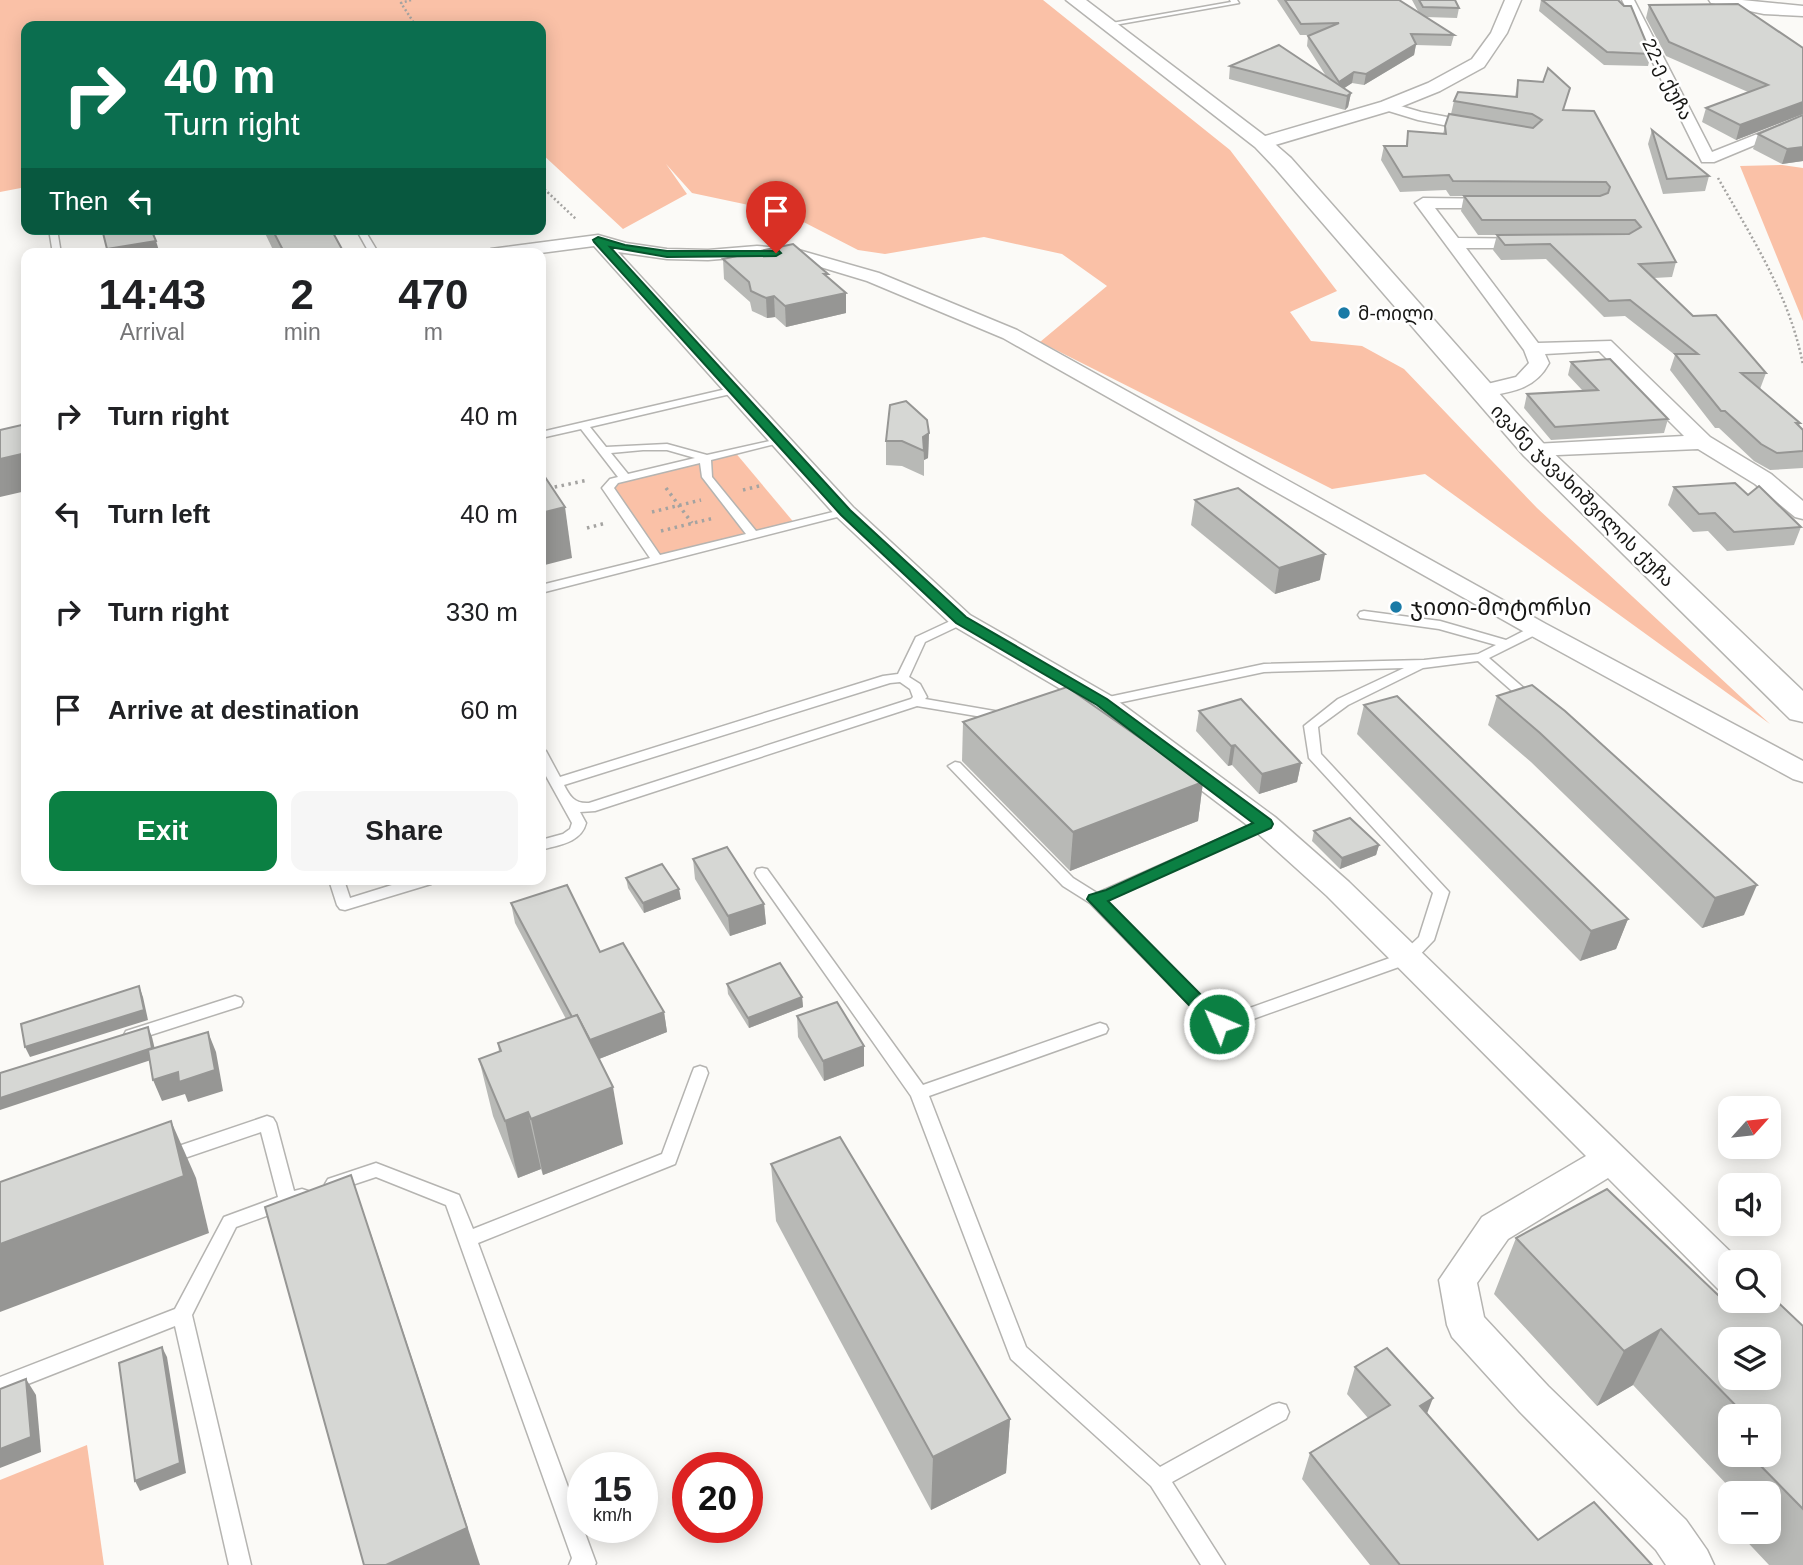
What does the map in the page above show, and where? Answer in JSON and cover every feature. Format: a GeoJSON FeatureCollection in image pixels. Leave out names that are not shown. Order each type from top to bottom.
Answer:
{"type":"FeatureCollection","features":[{"type":"Feature","properties":{"kind":"main road","name":"ივანე ჯავახიშვილის ქუჩა"},"geometry":{"type":"LineString","coordinates":[[1075,0],[1262,143],[1283,163],[1534,450],[1803,711]]}},
{"type":"Feature","properties":{"kind":"street"},"geometry":{"type":"LineString","coordinates":[[1262,143],[1387,106],[1434,87],[1478,63],[1499,33],[1513,0]]}},
{"type":"Feature","properties":{"kind":"street","name":"22-ე ქუჩა"},"geometry":{"type":"LineString","coordinates":[[1628,0],[1708,159]]}},
{"type":"Feature","properties":{"kind":"street"},"geometry":{"type":"LineString","coordinates":[[1717,0],[1764,9],[1803,11]]}},
{"type":"Feature","properties":{"kind":"street"},"geometry":{"type":"LineString","coordinates":[[1387,106],[1418,116],[1504,131]]}},
{"type":"Feature","properties":{"kind":"street"},"geometry":{"type":"LineString","coordinates":[[1708,159],[1803,120]]}},
{"type":"Feature","properties":{"kind":"street"},"geometry":{"type":"LineString","coordinates":[[1482,391],[1521,383],[1534,375],[1539,363],[1533,349],[1456,243],[1423,203],[1516,203]]}},
{"type":"Feature","properties":{"kind":"street"},"geometry":{"type":"LineString","coordinates":[[537,248],[598,240],[624,248],[667,254],[708,255],[757,251],[795,254],[886,282],[1010,334],[1536,629],[1803,773]]}},
{"type":"Feature","properties":{"kind":"street"},"geometry":{"type":"LineString","coordinates":[[598,240],[845,512],[961,620],[1102,702],[1265,824],[1338,889],[1718,1264]]}},
{"type":"Feature","properties":{"kind":"street"},"geometry":{"type":"LineString","coordinates":[[1456,243],[1547,243]]}},
{"type":"Feature","properties":{"kind":"street"},"geometry":{"type":"LineString","coordinates":[[1533,349],[1604,345],[1702,442],[1763,480],[1803,512]]}},
{"type":"Feature","properties":{"kind":"street"},"geometry":{"type":"LineString","coordinates":[[1534,450],[1702,442]]}},
{"type":"Feature","properties":{"kind":"street"},"geometry":{"type":"LineString","coordinates":[[1611,1159],[1495,1228],[1458,1280],[1466,1325],[1543,1409],[1671,1535],[1692,1565]]}},
{"type":"Feature","properties":{"kind":"lane"},"geometry":{"type":"LineString","coordinates":[[1108,24],[1236,3],[1233,0]]}},
{"type":"Feature","properties":{"kind":"lane"},"geometry":{"type":"LineString","coordinates":[[546,434],[735,390]]}},
{"type":"Feature","properties":{"kind":"lane"},"geometry":{"type":"LineString","coordinates":[[583,425],[621,474]]}},
{"type":"Feature","properties":{"kind":"lane"},"geometry":{"type":"LineString","coordinates":[[657,559],[608,488],[621,474],[779,440]]}},
{"type":"Feature","properties":{"kind":"lane"},"geometry":{"type":"LineString","coordinates":[[603,451],[665,444],[689,450],[705,458]]}},
{"type":"Feature","properties":{"kind":"lane"},"geometry":{"type":"LineString","coordinates":[[705,458],[707,477],[753,535]]}},
{"type":"Feature","properties":{"kind":"lane"},"geometry":{"type":"LineString","coordinates":[[546,588],[845,512]]}},
{"type":"Feature","properties":{"kind":"lane"},"geometry":{"type":"LineString","coordinates":[[1364,615],[1440,625],[1507,644]]}},
{"type":"Feature","properties":{"kind":"lane"},"geometry":{"type":"LineString","coordinates":[[902,678],[920,640],[961,620]]}},
{"type":"Feature","properties":{"kind":"lane"},"geometry":{"type":"LineString","coordinates":[[1075,706],[1264,668],[1424,664],[1481,657],[1536,629]]}},
{"type":"Feature","properties":{"kind":"lane"},"geometry":{"type":"LineString","coordinates":[[1481,657],[1542,710]]}},
{"type":"Feature","properties":{"kind":"lane"},"geometry":{"type":"LineString","coordinates":[[955,765],[1068,882],[1095,899],[1219,1024],[1407,958],[1426,940],[1441,891],[1314,755],[1311,726],[1343,702],[1424,664]]}},
{"type":"Feature","properties":{"kind":"lane"},"geometry":{"type":"LineString","coordinates":[[556,783],[888,680],[902,678],[917,688],[920,697],[916,702]]}},
{"type":"Feature","properties":{"kind":"lane"},"geometry":{"type":"LineString","coordinates":[[568,804],[577,809],[590,808],[916,702],[1006,717],[1020,715]]}},
{"type":"Feature","properties":{"kind":"lane"},"geometry":{"type":"LineString","coordinates":[[546,764],[579,823],[577,831],[568,837],[546,844]]}},
{"type":"Feature","properties":{"kind":"lane"},"geometry":{"type":"LineString","coordinates":[[1095,899],[1112,894],[1265,824]]}},
{"type":"Feature","properties":{"kind":"lane"},"geometry":{"type":"LineString","coordinates":[[762,873],[919,1093],[1018,1353],[1158,1479],[1214,1565]]}},
{"type":"Feature","properties":{"kind":"lane"},"geometry":{"type":"LineString","coordinates":[[338,885],[345,905],[410,885]]}},
{"type":"Feature","properties":{"kind":"lane"},"geometry":{"type":"LineString","coordinates":[[117,1039],[235,1002]]}},
{"type":"Feature","properties":{"kind":"lane"},"geometry":{"type":"LineString","coordinates":[[919,1093],[1100,1029]]}},
{"type":"Feature","properties":{"kind":"lane"},"geometry":{"type":"LineString","coordinates":[[467,1238],[669,1159],[700,1073]]}},
{"type":"Feature","properties":{"kind":"lane"},"geometry":{"type":"LineString","coordinates":[[152,1162],[267,1123],[288,1200]]}},
{"type":"Feature","properties":{"kind":"lane"},"geometry":{"type":"LineString","coordinates":[[240,1565],[182,1315],[230,1222],[376,1170],[453,1200],[585,1563],[580,1565]]}},
{"type":"Feature","properties":{"kind":"lane"},"geometry":{"type":"LineString","coordinates":[[0,1386],[182,1315]]}},
{"type":"Feature","properties":{"kind":"lane"},"geometry":{"type":"LineString","coordinates":[[1158,1479],[1279,1412]]}},
{"type":"Feature","properties":{"kind":"path"},"geometry":{"type":"LineString","coordinates":[[411,0],[401,3],[413,21]]}},
{"type":"Feature","properties":{"kind":"path"},"geometry":{"type":"LineString","coordinates":[[1708,159],[1765,264],[1799,335],[1803,365]]}},
{"type":"Feature","properties":{"kind":"path"},"geometry":{"type":"LineString","coordinates":[[546,191],[598,240]]}},
{"type":"Feature","properties":{"kind":"path"},"geometry":{"type":"LineString","coordinates":[[546,489],[621,474]]}},
{"type":"Feature","properties":{"kind":"path"},"geometry":{"type":"LineString","coordinates":[[665,487],[692,523]]}},
{"type":"Feature","properties":{"kind":"path"},"geometry":{"type":"LineString","coordinates":[[641,536],[735,512]]}},
{"type":"Feature","properties":{"kind":"shaded area"},"geometry":{"type":"Polygon","coordinates":[[[0,0],[1043,0],[1230,150],[1337,291],[1290,312],[1311,341],[1362,346],[1404,369],[1537,508],[1770,724],[1425,474],[1332,489],[1040,342],[1107,286],[1062,254],[984,237],[885,254],[858,250],[786,213],[692,193],[666,164],[687,194],[623,229],[546,158],[546,21],[21,21],[21,188],[0,192],[0,0]]]}},
{"type":"Feature","properties":{"kind":"shaded area"},"geometry":{"type":"Polygon","coordinates":[[[1782,165],[1803,168],[1803,321],[1740,166],[1782,165]]]}},
{"type":"Feature","properties":{"kind":"shaded area"},"geometry":{"type":"Polygon","coordinates":[[[734,451],[796,525],[657,559],[608,488],[614,481],[734,451]]]}},
{"type":"Feature","properties":{"kind":"shaded area"},"geometry":{"type":"Polygon","coordinates":[[[87,1445],[104,1565],[0,1565],[0,1480],[87,1445]]]}},
{"type":"Feature","properties":{"kind":"building"},"geometry":{"type":"Polygon","coordinates":[[[1285,0],[1399,0],[1454,35],[1411,34],[1416,44],[1366,74],[1354,72],[1339,82],[1308,36],[1339,23],[1301,24],[1285,0]]]}},
{"type":"Feature","properties":{"kind":"building"},"geometry":{"type":"Polygon","coordinates":[[[1419,0],[1455,0],[1459,8],[1423,7],[1419,0]]]}},
{"type":"Feature","properties":{"kind":"building"},"geometry":{"type":"Polygon","coordinates":[[[1542,0],[1618,0],[1624,6],[1631,6],[1651,54],[1607,52],[1542,0]]]}},
{"type":"Feature","properties":{"kind":"building"},"geometry":{"type":"Polygon","coordinates":[[[1738,4],[1803,48],[1803,102],[1740,125],[1706,108],[1768,85],[1669,42],[1649,5],[1738,4]]]}},
{"type":"Feature","properties":{"kind":"building"},"geometry":{"type":"Polygon","coordinates":[[[1279,45],[1351,93],[1347,96],[1230,66],[1279,45]]]}},
{"type":"Feature","properties":{"kind":"building"},"geometry":{"type":"Polygon","coordinates":[[[1548,68],[1570,88],[1563,110],[1594,111],[1676,262],[1639,264],[1693,316],[1716,315],[1766,373],[1741,373],[1800,423],[1796,423],[1803,430],[1803,451],[1777,453],[1761,444],[1725,411],[1721,411],[1675,354],[1698,354],[1630,300],[1609,301],[1550,244],[1505,245],[1497,235],[1629,234],[1641,227],[1635,220],[1482,220],[1464,196],[1600,196],[1608,193],[1610,187],[1606,182],[1453,181],[1449,175],[1403,177],[1384,146],[1407,146],[1408,131],[1446,134],[1445,126],[1449,114],[1533,128],[1542,120],[1532,114],[1454,101],[1458,92],[1517,97],[1518,80],[1543,82],[1548,68]]]}},
{"type":"Feature","properties":{"kind":"building"},"geometry":{"type":"Polygon","coordinates":[[[1803,115],[1803,147],[1787,149],[1758,134],[1803,115]]]}},
{"type":"Feature","properties":{"kind":"building"},"geometry":{"type":"Polygon","coordinates":[[[1652,130],[1709,176],[1667,179],[1652,130]]]}},
{"type":"Feature","properties":{"kind":"building"},"geometry":{"type":"Polygon","coordinates":[[[104,235],[154,235],[156,241],[113,248],[107,248],[104,235]]]}},
{"type":"Feature","properties":{"kind":"building"},"geometry":{"type":"Polygon","coordinates":[[[275,235],[334,235],[341,248],[282,248],[275,235]]]}},
{"type":"Feature","properties":{"kind":"building"},"geometry":{"type":"Polygon","coordinates":[[[793,244],[846,293],[785,306],[774,296],[766,298],[751,291],[749,282],[723,259],[793,244]]]}},
{"type":"Feature","properties":{"kind":"building"},"geometry":{"type":"Polygon","coordinates":[[[1610,359],[1668,419],[1555,427],[1527,394],[1598,390],[1571,362],[1610,359]]]}},
{"type":"Feature","properties":{"kind":"building"},"geometry":{"type":"Polygon","coordinates":[[[906,401],[927,420],[929,433],[923,437],[924,451],[902,441],[886,441],[890,405],[906,401]]]}},
{"type":"Feature","properties":{"kind":"building"},"geometry":{"type":"Polygon","coordinates":[[[21,425],[21,454],[0,459],[0,430],[21,425]]]}},
{"type":"Feature","properties":{"kind":"building"},"geometry":{"type":"Polygon","coordinates":[[[546,478],[565,507],[546,512],[546,478]]]}},
{"type":"Feature","properties":{"kind":"building"},"geometry":{"type":"Polygon","coordinates":[[[1735,483],[1748,495],[1759,486],[1801,527],[1734,532],[1715,513],[1699,514],[1674,487],[1735,483]]]}},
{"type":"Feature","properties":{"kind":"building"},"geometry":{"type":"Polygon","coordinates":[[[1238,488],[1325,554],[1279,568],[1195,500],[1238,488]]]}},
{"type":"Feature","properties":{"kind":"building"},"geometry":{"type":"Polygon","coordinates":[[[1532,685],[1565,711],[1757,885],[1715,898],[1497,696],[1532,685]]]}},
{"type":"Feature","properties":{"kind":"building"},"geometry":{"type":"Polygon","coordinates":[[[1067,687],[1203,782],[1073,832],[963,722],[1067,687]]]}},
{"type":"Feature","properties":{"kind":"building"},"geometry":{"type":"Polygon","coordinates":[[[1397,696],[1628,919],[1591,931],[1364,705],[1397,696]]]}},
{"type":"Feature","properties":{"kind":"building"},"geometry":{"type":"Polygon","coordinates":[[[1241,699],[1301,763],[1262,774],[1235,745],[1231,746],[1199,711],[1241,699]]]}},
{"type":"Feature","properties":{"kind":"building"},"geometry":{"type":"Polygon","coordinates":[[[1350,818],[1379,845],[1342,858],[1314,831],[1350,818]]]}},
{"type":"Feature","properties":{"kind":"building"},"geometry":{"type":"Polygon","coordinates":[[[727,847],[764,904],[728,916],[693,859],[727,847]]]}},
{"type":"Feature","properties":{"kind":"building"},"geometry":{"type":"Polygon","coordinates":[[[662,864],[679,889],[643,903],[626,878],[662,864]]]}},
{"type":"Feature","properties":{"kind":"building"},"geometry":{"type":"Polygon","coordinates":[[[567,885],[600,952],[623,943],[664,1012],[590,1040],[577,1015],[572,1017],[511,903],[567,885]]]}},
{"type":"Feature","properties":{"kind":"building"},"geometry":{"type":"Polygon","coordinates":[[[780,963],[802,997],[748,1018],[727,984],[780,963]]]}},
{"type":"Feature","properties":{"kind":"building"},"geometry":{"type":"Polygon","coordinates":[[[139,986],[144,1010],[25,1047],[21,1024],[139,986]]]}},
{"type":"Feature","properties":{"kind":"building"},"geometry":{"type":"Polygon","coordinates":[[[837,1002],[864,1046],[823,1061],[797,1016],[837,1002]]]}},
{"type":"Feature","properties":{"kind":"building"},"geometry":{"type":"Polygon","coordinates":[[[577,1015],[613,1087],[531,1119],[528,1112],[505,1121],[479,1059],[501,1051],[498,1043],[577,1015]]]}},
{"type":"Feature","properties":{"kind":"building"},"geometry":{"type":"Polygon","coordinates":[[[148,1027],[152,1048],[0,1098],[0,1073],[148,1027]]]}},
{"type":"Feature","properties":{"kind":"building"},"geometry":{"type":"Polygon","coordinates":[[[208,1032],[215,1070],[179,1082],[178,1072],[153,1080],[148,1050],[208,1032]]]}},
{"type":"Feature","properties":{"kind":"building"},"geometry":{"type":"Polygon","coordinates":[[[171,1121],[184,1176],[0,1244],[0,1182],[171,1121]]]}},
{"type":"Feature","properties":{"kind":"building"},"geometry":{"type":"Polygon","coordinates":[[[840,1137],[1010,1419],[933,1457],[771,1164],[840,1137]]]}},
{"type":"Feature","properties":{"kind":"building"},"geometry":{"type":"Polygon","coordinates":[[[351,1175],[467,1528],[386,1565],[364,1565],[265,1207],[351,1175]]]}},
{"type":"Feature","properties":{"kind":"building"},"geometry":{"type":"Polygon","coordinates":[[[1607,1189],[1718,1295],[1718,1313],[1781,1313],[1781,1305],[1803,1326],[1803,1509],[1781,1487],[1781,1481],[1776,1481],[1762,1467],[1781,1467],[1781,1404],[1734,1404],[1721,1390],[1781,1390],[1781,1327],[1718,1327],[1718,1387],[1661,1329],[1624,1351],[1516,1238],[1607,1189]]]}},
{"type":"Feature","properties":{"kind":"building"},"geometry":{"type":"Polygon","coordinates":[[[162,1347],[180,1463],[135,1481],[119,1363],[162,1347]]]}},
{"type":"Feature","properties":{"kind":"building"},"geometry":{"type":"Polygon","coordinates":[[[1387,1348],[1433,1398],[1420,1406],[1538,1540],[1594,1502],[1652,1565],[1400,1565],[1310,1453],[1390,1405],[1355,1367],[1387,1348]]]}},
{"type":"Feature","properties":{"kind":"building"},"geometry":{"type":"Polygon","coordinates":[[[26,1379],[31,1437],[0,1449],[0,1389],[26,1379]]]}},
{"type":"Feature","properties":{"kind":"place","name":"მ-ოილი"},"geometry":{"type":"Point","coordinates":[1344,313]}},
{"type":"Feature","properties":{"kind":"place","name":"ჯითი-მოტორსი"},"geometry":{"type":"Point","coordinates":[1396,607]}},
{"type":"Feature","properties":{"kind":"route"},"geometry":{"type":"LineString","coordinates":[[776,253],[757,251],[708,255],[667,254],[624,248],[598,240],[845,512],[961,620],[1102,702],[1265,824],[1112,894],[1095,899],[1219,1024]]}}]}
